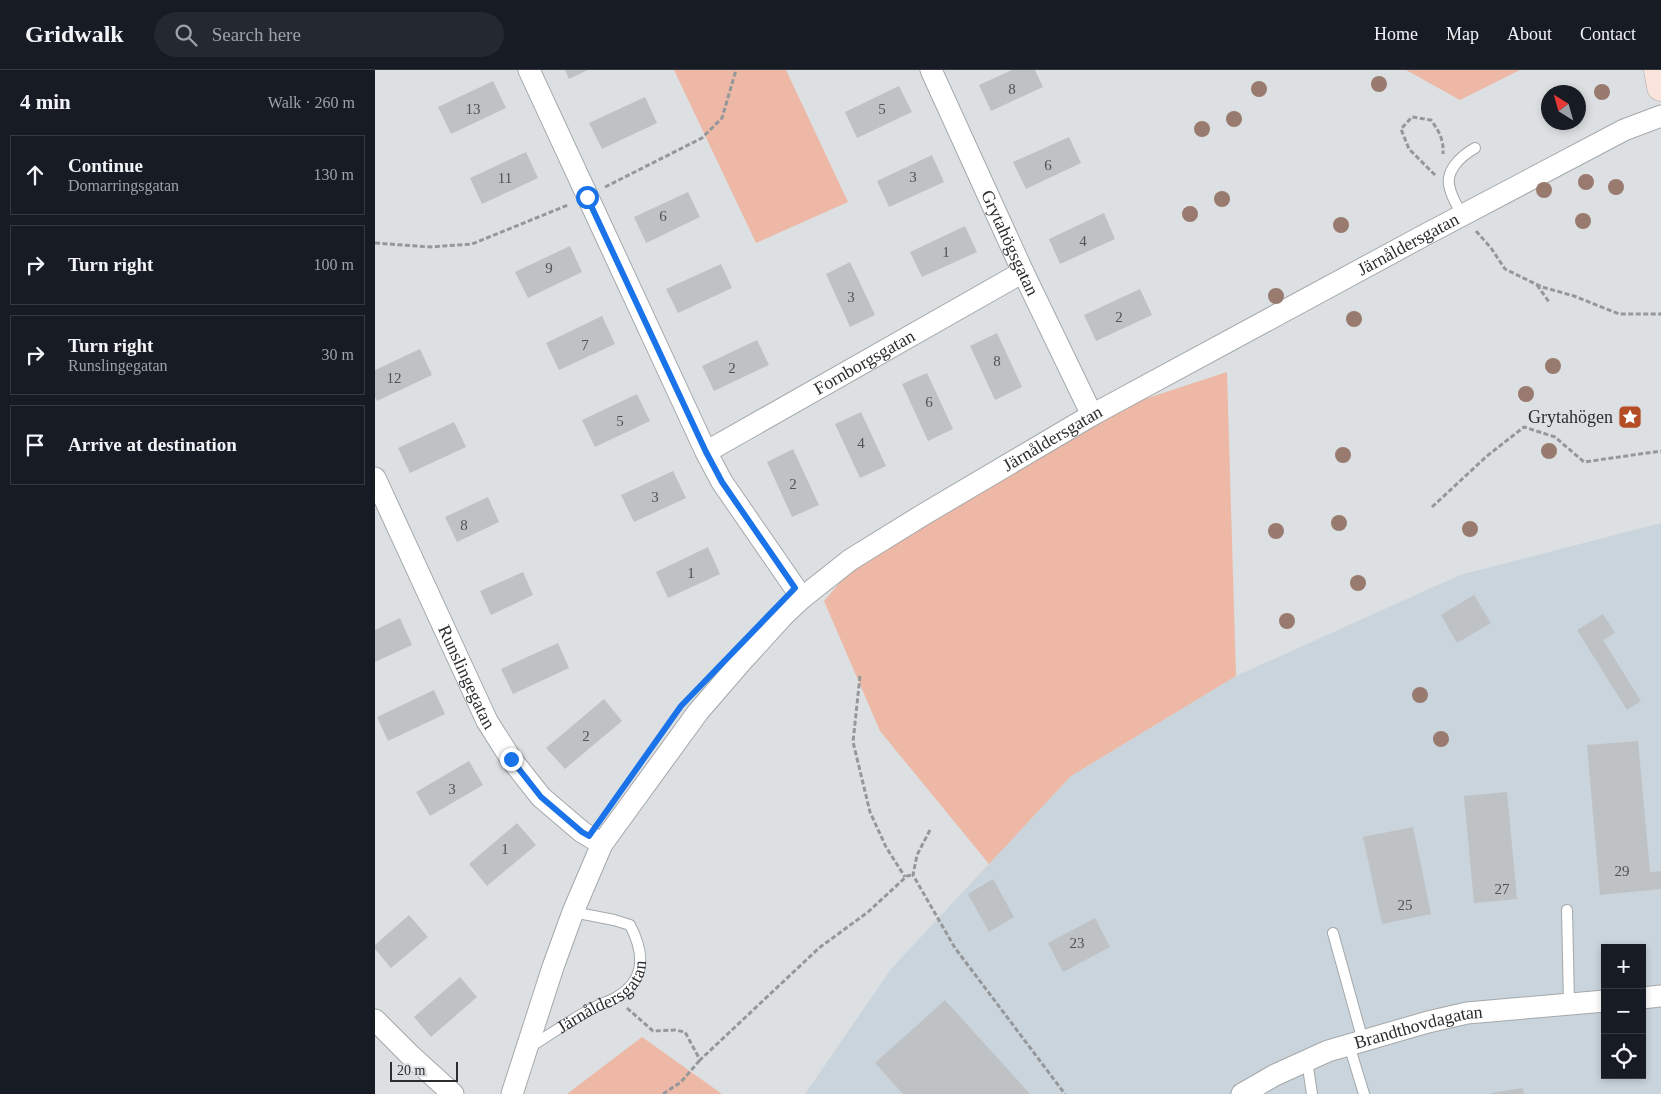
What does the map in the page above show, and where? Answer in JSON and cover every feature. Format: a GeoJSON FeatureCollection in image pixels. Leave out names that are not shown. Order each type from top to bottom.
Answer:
{"type":"FeatureCollection","features":[{"type":"Feature","properties":{"kind":"street"},"geometry":{"type":"LineString","coordinates":[[529,70],[706,452],[722,482],[802,598]]}},
{"type":"Feature","properties":{"kind":"street","name":"Grytahögsgatan"},"geometry":{"type":"LineString","coordinates":[[931,70],[1023,272],[1092,416]]}},
{"type":"Feature","properties":{"kind":"street"},"geometry":{"type":"LineString","coordinates":[[1658,70],[1661,87]]}},
{"type":"Feature","properties":{"kind":"street","name":"Järnåldersgatan"},"geometry":{"type":"LineString","coordinates":[[512,1094],[553,967],[573,912],[602,844],[698,712],[783,616],[802,598],[851,560],[921,516],[1092,416],[1462,215],[1624,130],[1661,116]]}},
{"type":"Feature","properties":{"kind":"street","name":"Fornborgsgatan"},"geometry":{"type":"LineString","coordinates":[[706,452],[1023,272]]}},
{"type":"Feature","properties":{"kind":"street","name":"Runslingegatan"},"geometry":{"type":"LineString","coordinates":[[375,478],[487,721],[511,759],[541,797],[582,832],[602,844]]}},
{"type":"Feature","properties":{"kind":"street"},"geometry":{"type":"LineString","coordinates":[[1646,998],[1661,996]]}},
{"type":"Feature","properties":{"kind":"street","name":"Brandthovdagatan"},"geometry":{"type":"LineString","coordinates":[[1242,1094],[1275,1075],[1329,1051],[1428,1022],[1467,1013],[1601,1001]]}},
{"type":"Feature","properties":{"kind":"street"},"geometry":{"type":"LineString","coordinates":[[375,1020],[453,1094]]}},
{"type":"Feature","properties":{"kind":"lane"},"geometry":{"type":"LineString","coordinates":[[1462,215],[1449,183],[1452,167],[1465,153],[1475,148]]}},
{"type":"Feature","properties":{"kind":"lane"},"geometry":{"type":"LineString","coordinates":[[1567,910],[1569,1004]]}},
{"type":"Feature","properties":{"kind":"lane","name":"Järnåldersgatan"},"geometry":{"type":"LineString","coordinates":[[528,1048],[594,1007],[615,998],[632,985],[640,972],[640,952],[630,925],[573,912]]}},
{"type":"Feature","properties":{"kind":"lane"},"geometry":{"type":"LineString","coordinates":[[1333,932],[1356,1043],[1364,1094]]}},
{"type":"Feature","properties":{"kind":"lane"},"geometry":{"type":"LineString","coordinates":[[1307,1061],[1312,1094]]}},
{"type":"Feature","properties":{"kind":"path"},"geometry":{"type":"LineString","coordinates":[[375,243],[430,247],[472,244],[587,197],[702,138],[722,118],[735,70]]}},
{"type":"Feature","properties":{"kind":"path"},"geometry":{"type":"LineString","coordinates":[[1412,117],[1431,120],[1439,131],[1443,145],[1442,158],[1449,183],[1409,148],[1401,129],[1412,117]]}},
{"type":"Feature","properties":{"kind":"path"},"geometry":{"type":"LineString","coordinates":[[1462,215],[1491,248],[1505,269],[1543,287],[1575,296],[1619,314],[1661,314]]}},
{"type":"Feature","properties":{"kind":"path"},"geometry":{"type":"LineString","coordinates":[[1537,284],[1549,302]]}},
{"type":"Feature","properties":{"kind":"path"},"geometry":{"type":"LineString","coordinates":[[1432,507],[1487,456],[1524,427],[1555,437],[1584,462],[1661,451]]}},
{"type":"Feature","properties":{"kind":"path"},"geometry":{"type":"LineString","coordinates":[[860,676],[853,742],[870,812],[886,847],[905,878]]}},
{"type":"Feature","properties":{"kind":"path"},"geometry":{"type":"LineString","coordinates":[[930,830],[917,855],[913,875],[955,948],[1065,1094]]}},
{"type":"Feature","properties":{"kind":"path"},"geometry":{"type":"LineString","coordinates":[[663,1094],[681,1082],[700,1060],[819,948],[868,912],[905,878],[913,875]]}},
{"type":"Feature","properties":{"kind":"path"},"geometry":{"type":"LineString","coordinates":[[615,998],[653,1031],[675,1030],[685,1032],[700,1060]]}},
{"type":"Feature","properties":{"kind":"shaded area"},"geometry":{"type":"Polygon","coordinates":[[[674,70],[786,70],[848,202],[756,243],[674,70]]]}},
{"type":"Feature","properties":{"kind":"shaded area"},"geometry":{"type":"Polygon","coordinates":[[[1406,70],[1520,70],[1460,100],[1406,70]]]}},
{"type":"Feature","properties":{"kind":"shaded area"},"geometry":{"type":"Polygon","coordinates":[[[1227,372],[1236,676],[1071,776],[989,864],[880,731],[824,601],[861,558],[1093,416],[1227,372]]]}},
{"type":"Feature","properties":{"kind":"shaded area"},"geometry":{"type":"Polygon","coordinates":[[[1661,523],[1661,1094],[805,1094],[891,969],[1071,776],[1236,676],[1460,575],[1661,523]]]}},
{"type":"Feature","properties":{"kind":"shaded area"},"geometry":{"type":"Polygon","coordinates":[[[642,1037],[722,1094],[567,1094],[642,1037]]]}},
{"type":"Feature","properties":{"kind":"building"},"geometry":{"type":"Polygon","coordinates":[[[565,70],[588,70],[569,79],[565,70]]]}},
{"type":"Feature","properties":{"kind":"building"},"geometry":{"type":"Polygon","coordinates":[[[1012,70],[1035,70],[1043,87],[991,111],[979,85],[1012,70]]]}},
{"type":"Feature","properties":{"kind":"building"},"geometry":{"type":"Polygon","coordinates":[[[493,81],[506,108],[451,134],[438,107],[493,81]]]}},
{"type":"Feature","properties":{"kind":"building"},"geometry":{"type":"Polygon","coordinates":[[[899,86],[912,112],[857,138],[845,112],[899,86]]]}},
{"type":"Feature","properties":{"kind":"building"},"geometry":{"type":"Polygon","coordinates":[[[645,97],[657,123],[602,149],[589,123],[645,97]]]}},
{"type":"Feature","properties":{"kind":"building"},"geometry":{"type":"Polygon","coordinates":[[[1069,137],[1081,163],[1026,189],[1013,162],[1069,137]]]}},
{"type":"Feature","properties":{"kind":"building"},"geometry":{"type":"Polygon","coordinates":[[[526,152],[538,178],[482,204],[470,178],[526,152]]]}},
{"type":"Feature","properties":{"kind":"building"},"geometry":{"type":"Polygon","coordinates":[[[932,155],[944,182],[889,207],[877,181],[932,155]]]}},
{"type":"Feature","properties":{"kind":"building"},"geometry":{"type":"Polygon","coordinates":[[[688,192],[700,217],[646,243],[634,217],[688,192]]]}},
{"type":"Feature","properties":{"kind":"building"},"geometry":{"type":"Polygon","coordinates":[[[1104,213],[1115,239],[1060,264],[1049,239],[1104,213]]]}},
{"type":"Feature","properties":{"kind":"building"},"geometry":{"type":"Polygon","coordinates":[[[965,226],[977,252],[922,277],[910,252],[965,226]]]}},
{"type":"Feature","properties":{"kind":"building"},"geometry":{"type":"Polygon","coordinates":[[[570,246],[582,272],[528,298],[515,272],[570,246]]]}},
{"type":"Feature","properties":{"kind":"building"},"geometry":{"type":"Polygon","coordinates":[[[850,262],[875,315],[850,327],[826,274],[850,262]]]}},
{"type":"Feature","properties":{"kind":"building"},"geometry":{"type":"Polygon","coordinates":[[[721,264],[732,288],[678,313],[666,289],[721,264]]]}},
{"type":"Feature","properties":{"kind":"building"},"geometry":{"type":"Polygon","coordinates":[[[1140,289],[1152,315],[1096,341],[1084,315],[1140,289]]]}},
{"type":"Feature","properties":{"kind":"building"},"geometry":{"type":"Polygon","coordinates":[[[602,316],[615,344],[559,370],[546,343],[602,316]]]}},
{"type":"Feature","properties":{"kind":"building"},"geometry":{"type":"Polygon","coordinates":[[[997,333],[1022,387],[995,400],[970,346],[997,333]]]}},
{"type":"Feature","properties":{"kind":"building"},"geometry":{"type":"Polygon","coordinates":[[[757,340],[769,365],[714,391],[702,366],[757,340]]]}},
{"type":"Feature","properties":{"kind":"building"},"geometry":{"type":"Polygon","coordinates":[[[420,349],[432,375],[377,401],[375,397],[375,370],[420,349]]]}},
{"type":"Feature","properties":{"kind":"building"},"geometry":{"type":"Polygon","coordinates":[[[927,373],[953,429],[928,441],[902,384],[927,373]]]}},
{"type":"Feature","properties":{"kind":"building"},"geometry":{"type":"Polygon","coordinates":[[[637,394],[650,421],[595,447],[582,420],[637,394]]]}},
{"type":"Feature","properties":{"kind":"building"},"geometry":{"type":"Polygon","coordinates":[[[861,412],[886,466],[860,478],[835,424],[861,412]]]}},
{"type":"Feature","properties":{"kind":"building"},"geometry":{"type":"Polygon","coordinates":[[[454,422],[466,447],[410,473],[398,448],[454,422]]]}},
{"type":"Feature","properties":{"kind":"building"},"geometry":{"type":"Polygon","coordinates":[[[793,449],[819,505],[792,517],[767,462],[793,449]]]}},
{"type":"Feature","properties":{"kind":"building"},"geometry":{"type":"Polygon","coordinates":[[[673,471],[686,498],[634,522],[621,495],[673,471]]]}},
{"type":"Feature","properties":{"kind":"building"},"geometry":{"type":"Polygon","coordinates":[[[488,497],[499,522],[457,542],[445,517],[488,497]]]}},
{"type":"Feature","properties":{"kind":"building"},"geometry":{"type":"Polygon","coordinates":[[[708,547],[720,574],[668,598],[656,572],[708,547]]]}},
{"type":"Feature","properties":{"kind":"building"},"geometry":{"type":"Polygon","coordinates":[[[523,572],[533,595],[491,615],[480,591],[523,572]]]}},
{"type":"Feature","properties":{"kind":"building"},"geometry":{"type":"Polygon","coordinates":[[[1474,595],[1491,623],[1457,643],[1441,615],[1474,595]]]}},
{"type":"Feature","properties":{"kind":"building"},"geometry":{"type":"Polygon","coordinates":[[[1603,614],[1615,633],[1603,640],[1641,701],[1627,710],[1577,630],[1603,614]]]}},
{"type":"Feature","properties":{"kind":"building"},"geometry":{"type":"Polygon","coordinates":[[[400,618],[412,645],[375,662],[375,630],[400,618]]]}},
{"type":"Feature","properties":{"kind":"building"},"geometry":{"type":"Polygon","coordinates":[[[558,643],[569,668],[513,694],[501,669],[558,643]]]}},
{"type":"Feature","properties":{"kind":"building"},"geometry":{"type":"Polygon","coordinates":[[[434,690],[445,714],[388,741],[377,717],[434,690]]]}},
{"type":"Feature","properties":{"kind":"building"},"geometry":{"type":"Polygon","coordinates":[[[604,699],[622,721],[565,769],[546,748],[604,699]]]}},
{"type":"Feature","properties":{"kind":"building"},"geometry":{"type":"Polygon","coordinates":[[[1638,741],[1650,872],[1661,871],[1661,889],[1600,895],[1587,745],[1638,741]]]}},
{"type":"Feature","properties":{"kind":"building"},"geometry":{"type":"Polygon","coordinates":[[[469,761],[483,785],[430,816],[416,792],[469,761]]]}},
{"type":"Feature","properties":{"kind":"building"},"geometry":{"type":"Polygon","coordinates":[[[1507,792],[1517,899],[1474,903],[1464,796],[1507,792]]]}},
{"type":"Feature","properties":{"kind":"building"},"geometry":{"type":"Polygon","coordinates":[[[517,823],[536,845],[487,886],[469,864],[517,823]]]}},
{"type":"Feature","properties":{"kind":"building"},"geometry":{"type":"Polygon","coordinates":[[[1413,827],[1431,914],[1382,924],[1363,837],[1413,827]]]}},
{"type":"Feature","properties":{"kind":"building"},"geometry":{"type":"Polygon","coordinates":[[[993,879],[1014,917],[989,932],[968,894],[993,879]]]}},
{"type":"Feature","properties":{"kind":"building"},"geometry":{"type":"Polygon","coordinates":[[[409,915],[428,937],[391,968],[375,949],[375,945],[409,915]]]}},
{"type":"Feature","properties":{"kind":"building"},"geometry":{"type":"Polygon","coordinates":[[[1095,918],[1110,947],[1063,972],[1048,943],[1095,918]]]}},
{"type":"Feature","properties":{"kind":"building"},"geometry":{"type":"Polygon","coordinates":[[[460,977],[477,997],[431,1037],[414,1017],[460,977]]]}},
{"type":"Feature","properties":{"kind":"building"},"geometry":{"type":"Polygon","coordinates":[[[945,1000],[1030,1094],[903,1094],[875,1063],[945,1000]]]}},
{"type":"Feature","properties":{"kind":"building"},"geometry":{"type":"Polygon","coordinates":[[[1523,1088],[1524,1094],[1491,1094],[1491,1093],[1523,1088]]]}},
{"type":"Feature","properties":{"kind":"place","name":"Grytahögen"},"geometry":{"type":"Point","coordinates":[1630,417]}},
{"type":"Feature","properties":{"kind":"route"},"geometry":{"type":"LineString","coordinates":[[511,759],[541,797],[589,836],[681,706],[795,588],[722,482],[706,452],[587,197]]}}]}
